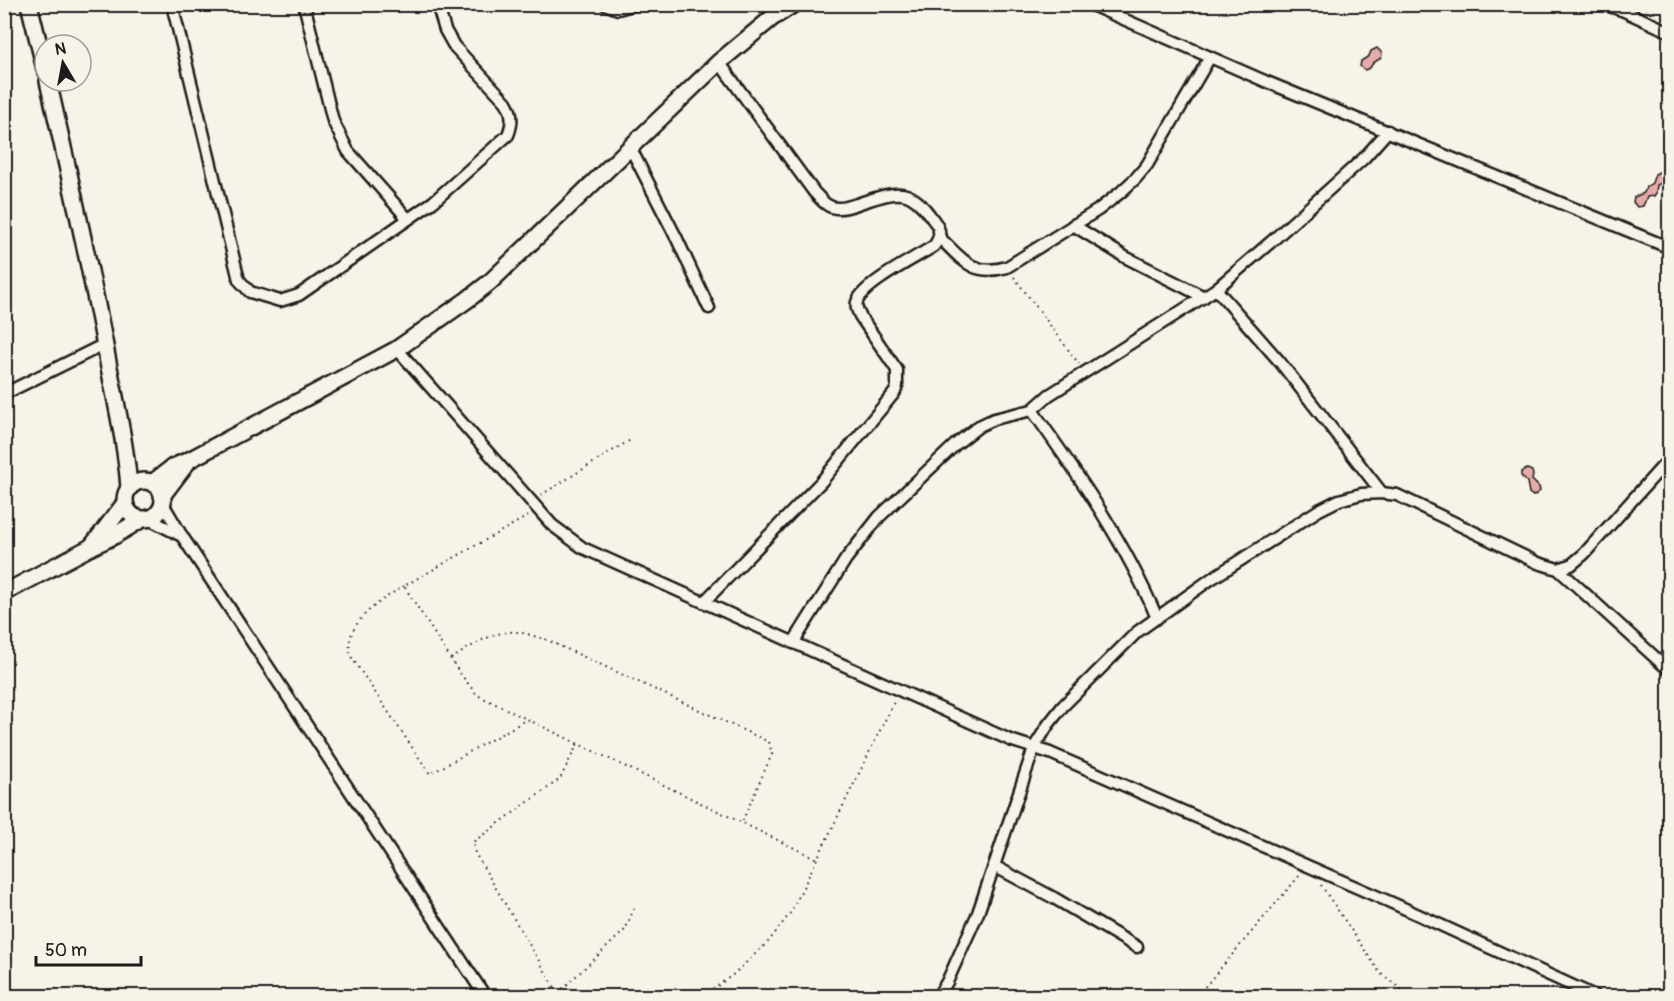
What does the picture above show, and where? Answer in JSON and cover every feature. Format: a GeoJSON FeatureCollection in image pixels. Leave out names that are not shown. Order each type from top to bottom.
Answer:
{"type":"FeatureCollection","features":[{"type":"Feature","properties":{"kind":"street"},"geometry":{"type":"LineString","coordinates":[[29,4],[36,33]]}},
{"type":"Feature","properties":{"kind":"street"},"geometry":{"type":"LineString","coordinates":[[172,4],[239,280],[250,291],[279,301],[298,295],[433,202],[508,135],[512,125],[510,109],[454,46],[445,30],[436,4]]}},
{"type":"Feature","properties":{"kind":"street"},"geometry":{"type":"LineString","coordinates":[[304,4],[333,121],[341,138],[357,162],[408,219]]}},
{"type":"Feature","properties":{"kind":"street"},"geometry":{"type":"LineString","coordinates":[[605,4],[618,9],[636,4]]}},
{"type":"Feature","properties":{"kind":"street"},"geometry":{"type":"LineString","coordinates":[[182,536],[145,518],[131,514],[125,503],[129,488],[137,482],[149,482],[173,467],[397,349],[467,300],[490,282],[719,62],[772,18],[794,4]]}},
{"type":"Feature","properties":{"kind":"street"},"geometry":{"type":"LineString","coordinates":[[1089,4],[1267,82],[1670,248]]}},
{"type":"Feature","properties":{"kind":"street"},"geometry":{"type":"LineString","coordinates":[[1603,4],[1620,8],[1670,32]]}},
{"type":"Feature","properties":{"kind":"street"},"geometry":{"type":"LineString","coordinates":[[939,237],[971,267],[996,270],[1007,267],[1098,210],[1121,192],[1147,165],[1210,57]]}},
{"type":"Feature","properties":{"kind":"street"},"geometry":{"type":"LineString","coordinates":[[704,602],[820,482],[895,392],[897,370],[860,316],[856,307],[857,300],[870,286],[934,246],[939,237],[939,227],[922,204],[912,196],[902,193],[883,196],[849,207],[829,207],[814,192],[719,62]]}},
{"type":"Feature","properties":{"kind":"street"},"geometry":{"type":"LineString","coordinates":[[51,93],[105,344],[124,444],[129,488]]}},
{"type":"Feature","properties":{"kind":"street"},"geometry":{"type":"LineString","coordinates":[[793,643],[846,559],[879,517],[956,444],[979,426],[994,419],[1032,410],[1049,395],[1216,289],[1272,242],[1364,158],[1388,131]]}},
{"type":"Feature","properties":{"kind":"street"},"geometry":{"type":"LineString","coordinates":[[630,147],[709,308]]}},
{"type":"Feature","properties":{"kind":"street"},"geometry":{"type":"LineString","coordinates":[[1073,225],[1125,257],[1204,297]]}},
{"type":"Feature","properties":{"kind":"street"},"geometry":{"type":"LineString","coordinates":[[1216,289],[1280,362],[1382,494]]}},
{"type":"Feature","properties":{"kind":"street"},"geometry":{"type":"LineString","coordinates":[[4,394],[105,344]]}},
{"type":"Feature","properties":{"kind":"street"},"geometry":{"type":"LineString","coordinates":[[397,349],[552,525],[583,548],[1010,740],[1050,753],[1399,906],[1594,996]]}},
{"type":"Feature","properties":{"kind":"street"},"geometry":{"type":"LineString","coordinates":[[1032,410],[1084,483],[1142,582],[1157,618]]}},
{"type":"Feature","properties":{"kind":"street"},"geometry":{"type":"LineString","coordinates":[[124,444],[149,482],[160,491],[182,536],[485,996]]}},
{"type":"Feature","properties":{"kind":"street"},"geometry":{"type":"LineString","coordinates":[[1558,569],[1571,565],[1584,554],[1670,458]]}},
{"type":"Feature","properties":{"kind":"street"},"geometry":{"type":"LineString","coordinates":[[4,593],[156,514],[161,507],[162,499],[189,460]]}},
{"type":"Feature","properties":{"kind":"street"},"geometry":{"type":"LineString","coordinates":[[938,996],[947,982],[978,913],[1034,748],[1063,706],[1137,632],[1211,579],[1319,510],[1339,500],[1361,494],[1396,495],[1538,563],[1558,569],[1670,671]]}},
{"type":"Feature","properties":{"kind":"street"},"geometry":{"type":"LineString","coordinates":[[91,547],[125,503]]}},
{"type":"Feature","properties":{"kind":"street"},"geometry":{"type":"LineString","coordinates":[[994,866],[1137,947]]}},
{"type":"Feature","properties":{"kind":"path"},"geometry":{"type":"LineString","coordinates":[[1007,267],[1085,372]]}},
{"type":"Feature","properties":{"kind":"path"},"geometry":{"type":"LineString","coordinates":[[531,501],[632,439]]}},
{"type":"Feature","properties":{"kind":"path"},"geometry":{"type":"LineString","coordinates":[[527,719],[430,774],[350,655],[350,638],[360,620],[378,601],[539,510]]}},
{"type":"Feature","properties":{"kind":"path"},"geometry":{"type":"LineString","coordinates":[[404,586],[477,695],[818,859]]}},
{"type":"Feature","properties":{"kind":"path"},"geometry":{"type":"LineString","coordinates":[[451,659],[480,641],[499,634],[517,632],[545,639],[769,742],[772,754],[742,822]]}},
{"type":"Feature","properties":{"kind":"path"},"geometry":{"type":"LineString","coordinates":[[703,996],[734,974],[769,941],[791,912],[899,691]]}},
{"type":"Feature","properties":{"kind":"path"},"geometry":{"type":"LineString","coordinates":[[558,993],[475,853],[473,842],[560,779],[578,743]]}},
{"type":"Feature","properties":{"kind":"path"},"geometry":{"type":"LineString","coordinates":[[1197,996],[1308,866]]}},
{"type":"Feature","properties":{"kind":"path"},"geometry":{"type":"LineString","coordinates":[[1321,885],[1380,973],[1410,996]]}},
{"type":"Feature","properties":{"kind":"path"},"geometry":{"type":"LineString","coordinates":[[554,996],[625,930],[635,906]]}},
{"type":"Feature","properties":{"kind":"building"},"geometry":{"type":"Polygon","coordinates":[[[1377,48],[1381,52],[1381,58],[1365,70],[1360,66],[1361,61],[1377,48]]]}},
{"type":"Feature","properties":{"kind":"building"},"geometry":{"type":"Polygon","coordinates":[[[1659,172],[1664,176],[1664,182],[1657,185],[1654,196],[1647,197],[1643,206],[1637,207],[1633,202],[1634,197],[1644,193],[1646,187],[1652,183],[1655,174],[1659,172]]]}},
{"type":"Feature","properties":{"kind":"building"},"geometry":{"type":"Polygon","coordinates":[[[1527,469],[1532,471],[1532,480],[1540,491],[1533,496],[1529,493],[1527,482],[1521,476],[1521,472],[1527,469]]]}}]}
